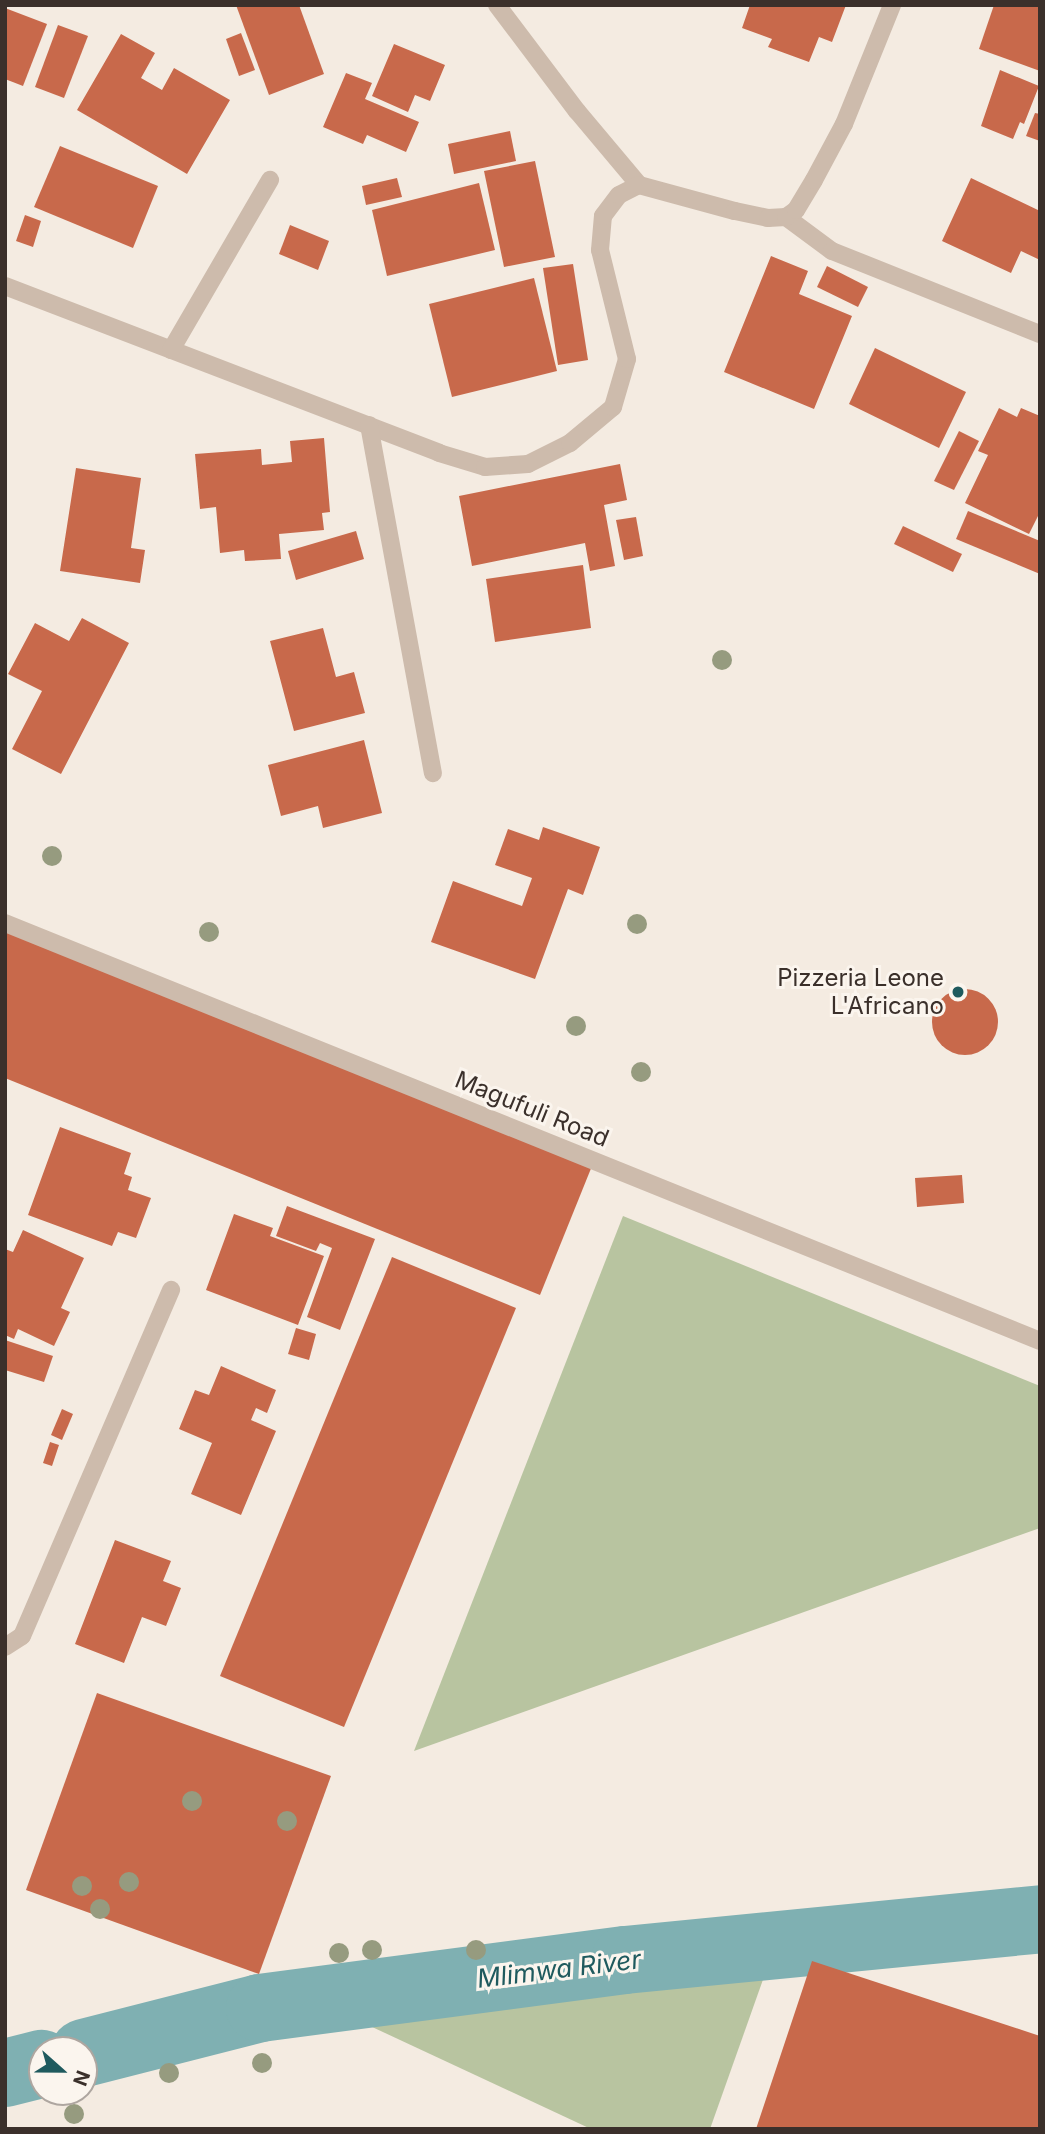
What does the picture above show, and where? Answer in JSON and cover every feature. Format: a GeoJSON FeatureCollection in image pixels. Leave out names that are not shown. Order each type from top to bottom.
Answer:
{"type":"FeatureCollection","features":[{"type":"Feature","properties":{"kind":"street"},"geometry":{"type":"LineString","coordinates":[[497,5],[577,111],[639,185],[768,218],[786,217],[796,210],[814,180],[844,124],[892,5]]}},
{"type":"Feature","properties":{"kind":"street"},"geometry":{"type":"LineString","coordinates":[[171,350],[270,180]]}},
{"type":"Feature","properties":{"kind":"street"},"geometry":{"type":"LineString","coordinates":[[5,286],[439,453],[485,467],[528,464],[570,443],[613,407],[627,359],[600,250],[603,216],[619,195],[639,185]]}},
{"type":"Feature","properties":{"kind":"street"},"geometry":{"type":"LineString","coordinates":[[786,217],[832,251],[1040,334]]}},
{"type":"Feature","properties":{"kind":"street"},"geometry":{"type":"LineString","coordinates":[[369,425],[433,773]]}},
{"type":"Feature","properties":{"kind":"street","name":"Magufuli Road"},"geometry":{"type":"LineString","coordinates":[[5,923],[1040,1341]]}},
{"type":"Feature","properties":{"kind":"street"},"geometry":{"type":"LineString","coordinates":[[5,1647],[22,1636],[171,1290]]}},
{"type":"Feature","properties":{"kind":"green space"},"geometry":{"type":"Polygon","coordinates":[[[623,1216],[1040,1386],[1040,1528],[414,1751],[623,1216]]]}},
{"type":"Feature","properties":{"kind":"green space"},"geometry":{"type":"Polygon","coordinates":[[[765,1974],[710,2129],[591,2129],[355,2019],[765,1974]]]}},
{"type":"Feature","properties":{"kind":"building"},"geometry":{"type":"Polygon","coordinates":[[[236,5],[299,5],[324,74],[269,95],[236,5]]]}},
{"type":"Feature","properties":{"kind":"building"},"geometry":{"type":"Polygon","coordinates":[[[750,5],[846,5],[832,42],[819,37],[809,62],[768,47],[772,39],[742,28],[750,5]]]}},
{"type":"Feature","properties":{"kind":"building"},"geometry":{"type":"Polygon","coordinates":[[[994,5],[1040,5],[1040,71],[979,49],[994,5]]]}},
{"type":"Feature","properties":{"kind":"building"},"geometry":{"type":"Polygon","coordinates":[[[5,8],[47,24],[23,86],[5,79],[5,8]]]}},
{"type":"Feature","properties":{"kind":"building"},"geometry":{"type":"Polygon","coordinates":[[[58,25],[88,36],[64,98],[35,87],[58,25]]]}},
{"type":"Feature","properties":{"kind":"building"},"geometry":{"type":"Polygon","coordinates":[[[241,33],[255,70],[239,76],[226,39],[241,33]]]}},
{"type":"Feature","properties":{"kind":"building"},"geometry":{"type":"Polygon","coordinates":[[[121,34],[155,53],[141,78],[162,90],[174,68],[230,100],[187,174],[77,110],[121,34]]]}},
{"type":"Feature","properties":{"kind":"building"},"geometry":{"type":"Polygon","coordinates":[[[394,44],[445,65],[430,101],[415,95],[408,112],[372,96],[394,44]]]}},
{"type":"Feature","properties":{"kind":"building"},"geometry":{"type":"Polygon","coordinates":[[[1000,70],[1039,86],[1024,124],[1020,122],[1013,139],[981,126],[1000,70]]]}},
{"type":"Feature","properties":{"kind":"building"},"geometry":{"type":"Polygon","coordinates":[[[346,73],[372,83],[365,99],[419,122],[406,152],[367,135],[363,144],[323,127],[346,73]]]}},
{"type":"Feature","properties":{"kind":"building"},"geometry":{"type":"Polygon","coordinates":[[[1035,113],[1040,114],[1040,141],[1026,136],[1035,113]]]}},
{"type":"Feature","properties":{"kind":"building"},"geometry":{"type":"Polygon","coordinates":[[[510,131],[516,161],[454,174],[448,144],[510,131]]]}},
{"type":"Feature","properties":{"kind":"building"},"geometry":{"type":"Polygon","coordinates":[[[60,146],[158,186],[133,248],[34,207],[60,146]]]}},
{"type":"Feature","properties":{"kind":"building"},"geometry":{"type":"Polygon","coordinates":[[[535,161],[555,257],[504,267],[484,171],[535,161]]]}},
{"type":"Feature","properties":{"kind":"building"},"geometry":{"type":"Polygon","coordinates":[[[397,178],[402,197],[366,205],[362,186],[397,178]]]}},
{"type":"Feature","properties":{"kind":"building"},"geometry":{"type":"Polygon","coordinates":[[[971,178],[1040,211],[1040,260],[1021,251],[1011,273],[942,241],[971,178]]]}},
{"type":"Feature","properties":{"kind":"building"},"geometry":{"type":"Polygon","coordinates":[[[479,183],[495,250],[387,276],[372,210],[479,183]]]}},
{"type":"Feature","properties":{"kind":"building"},"geometry":{"type":"Polygon","coordinates":[[[25,215],[41,221],[33,247],[16,241],[25,215]]]}},
{"type":"Feature","properties":{"kind":"building"},"geometry":{"type":"Polygon","coordinates":[[[290,225],[329,241],[318,270],[279,254],[290,225]]]}},
{"type":"Feature","properties":{"kind":"building"},"geometry":{"type":"Polygon","coordinates":[[[771,256],[808,271],[799,294],[852,316],[814,409],[724,372],[771,256]]]}},
{"type":"Feature","properties":{"kind":"building"},"geometry":{"type":"Polygon","coordinates":[[[573,264],[588,360],[558,365],[543,268],[573,264]]]}},
{"type":"Feature","properties":{"kind":"building"},"geometry":{"type":"Polygon","coordinates":[[[827,266],[868,287],[858,307],[817,287],[827,266]]]}},
{"type":"Feature","properties":{"kind":"building"},"geometry":{"type":"Polygon","coordinates":[[[534,278],[557,371],[452,397],[429,304],[534,278]]]}},
{"type":"Feature","properties":{"kind":"building"},"geometry":{"type":"Polygon","coordinates":[[[875,348],[966,392],[939,448],[849,404],[875,348]]]}},
{"type":"Feature","properties":{"kind":"building"},"geometry":{"type":"Polygon","coordinates":[[[999,408],[1017,417],[1021,408],[1040,416],[1040,512],[1029,534],[965,503],[988,455],[978,451],[999,408]]]}},
{"type":"Feature","properties":{"kind":"building"},"geometry":{"type":"Polygon","coordinates":[[[959,431],[979,441],[954,490],[934,481],[959,431]]]}},
{"type":"Feature","properties":{"kind":"building"},"geometry":{"type":"Polygon","coordinates":[[[324,438],[330,512],[322,513],[324,530],[279,534],[281,559],[245,561],[244,550],[220,553],[216,507],[200,509],[195,454],[261,449],[262,465],[292,462],[290,441],[324,438]]]}},
{"type":"Feature","properties":{"kind":"building"},"geometry":{"type":"Polygon","coordinates":[[[620,464],[627,500],[604,505],[615,566],[590,571],[585,543],[472,566],[459,496],[620,464]]]}},
{"type":"Feature","properties":{"kind":"building"},"geometry":{"type":"Polygon","coordinates":[[[76,468],[141,478],[131,548],[145,550],[140,583],[60,571],[76,468]]]}},
{"type":"Feature","properties":{"kind":"building"},"geometry":{"type":"Polygon","coordinates":[[[968,511],[1040,541],[1040,574],[956,539],[968,511]]]}},
{"type":"Feature","properties":{"kind":"building"},"geometry":{"type":"Polygon","coordinates":[[[636,517],[643,556],[624,560],[616,520],[636,517]]]}},
{"type":"Feature","properties":{"kind":"building"},"geometry":{"type":"Polygon","coordinates":[[[903,526],[962,554],[953,572],[894,544],[903,526]]]}},
{"type":"Feature","properties":{"kind":"building"},"geometry":{"type":"Polygon","coordinates":[[[356,531],[364,559],[296,580],[288,551],[356,531]]]}},
{"type":"Feature","properties":{"kind":"building"},"geometry":{"type":"Polygon","coordinates":[[[583,565],[591,628],[495,642],[486,579],[583,565]]]}},
{"type":"Feature","properties":{"kind":"building"},"geometry":{"type":"Polygon","coordinates":[[[82,618],[129,643],[61,774],[12,749],[42,691],[8,674],[35,623],[69,641],[82,618]]]}},
{"type":"Feature","properties":{"kind":"building"},"geometry":{"type":"Polygon","coordinates":[[[323,628],[336,677],[354,672],[365,713],[294,731],[270,641],[323,628]]]}},
{"type":"Feature","properties":{"kind":"building"},"geometry":{"type":"Polygon","coordinates":[[[364,740],[382,813],[323,828],[318,806],[281,816],[268,765],[364,740]]]}},
{"type":"Feature","properties":{"kind":"building"},"geometry":{"type":"Polygon","coordinates":[[[543,827],[600,847],[583,895],[568,889],[535,979],[431,942],[453,881],[522,906],[532,878],[495,865],[508,829],[539,840],[543,827]]]}},
{"type":"Feature","properties":{"kind":"building"},"geometry":{"type":"Polygon","coordinates":[[[5,923],[594,1161],[540,1295],[5,1078],[5,923]]]}},
{"type":"Feature","properties":{"kind":"building"},"geometry":{"type":"Polygon","coordinates":[[[965,989],[988,999],[998,1022],[988,1045],[965,1055],[942,1045],[932,1022],[942,999],[965,989]]]}},
{"type":"Feature","properties":{"kind":"building"},"geometry":{"type":"Polygon","coordinates":[[[60,1127],[131,1153],[124,1174],[132,1177],[128,1190],[151,1198],[136,1238],[118,1232],[112,1246],[28,1215],[60,1127]]]}},
{"type":"Feature","properties":{"kind":"building"},"geometry":{"type":"Polygon","coordinates":[[[962,1175],[964,1203],[917,1207],[915,1178],[962,1175]]]}},
{"type":"Feature","properties":{"kind":"building"},"geometry":{"type":"Polygon","coordinates":[[[287,1206],[375,1239],[340,1330],[307,1317],[332,1248],[320,1243],[316,1251],[276,1236],[287,1206]]]}},
{"type":"Feature","properties":{"kind":"building"},"geometry":{"type":"Polygon","coordinates":[[[234,1214],[273,1228],[270,1236],[324,1256],[298,1325],[206,1290],[234,1214]]]}},
{"type":"Feature","properties":{"kind":"building"},"geometry":{"type":"Polygon","coordinates":[[[23,1230],[84,1258],[61,1308],[70,1312],[54,1346],[18,1329],[14,1339],[5,1335],[5,1249],[13,1252],[23,1230]]]}},
{"type":"Feature","properties":{"kind":"building"},"geometry":{"type":"Polygon","coordinates":[[[392,1257],[516,1308],[344,1727],[220,1676],[392,1257]]]}},
{"type":"Feature","properties":{"kind":"building"},"geometry":{"type":"Polygon","coordinates":[[[296,1328],[316,1334],[309,1360],[288,1354],[296,1328]]]}},
{"type":"Feature","properties":{"kind":"building"},"geometry":{"type":"Polygon","coordinates":[[[5,1340],[53,1356],[44,1382],[5,1370],[5,1340]]]}},
{"type":"Feature","properties":{"kind":"building"},"geometry":{"type":"Polygon","coordinates":[[[221,1366],[276,1390],[267,1413],[256,1408],[251,1420],[276,1431],[241,1515],[191,1494],[212,1443],[179,1429],[195,1390],[209,1395],[221,1366]]]}},
{"type":"Feature","properties":{"kind":"building"},"geometry":{"type":"Polygon","coordinates":[[[62,1409],[73,1414],[62,1440],[51,1435],[62,1409]]]}},
{"type":"Feature","properties":{"kind":"building"},"geometry":{"type":"Polygon","coordinates":[[[50,1442],[59,1445],[52,1466],[43,1463],[50,1442]]]}},
{"type":"Feature","properties":{"kind":"building"},"geometry":{"type":"Polygon","coordinates":[[[115,1540],[171,1561],[163,1581],[181,1588],[166,1626],[142,1617],[124,1663],[75,1644],[115,1540]]]}},
{"type":"Feature","properties":{"kind":"building"},"geometry":{"type":"Polygon","coordinates":[[[97,1693],[331,1776],[259,1974],[26,1890],[97,1693]]]}},
{"type":"Feature","properties":{"kind":"building"},"geometry":{"type":"Polygon","coordinates":[[[812,1961],[1040,2036],[1040,2129],[756,2129],[812,1961]]]}},
{"type":"Feature","properties":{"kind":"waterway","name":"Mlimwa River"},"geometry":{"type":"LineString","coordinates":[[98,2049],[260,2008],[625,1960],[1040,1919]]}},
{"type":"Feature","properties":{"kind":"waterway","name":"Mlimwa River"},"geometry":{"type":"LineString","coordinates":[[5,2073],[28,2067]]}},
{"type":"Feature","properties":{"kind":"place","name":"Pizzeria Leone L'Africano"},"geometry":{"type":"Point","coordinates":[958,992]}}]}
